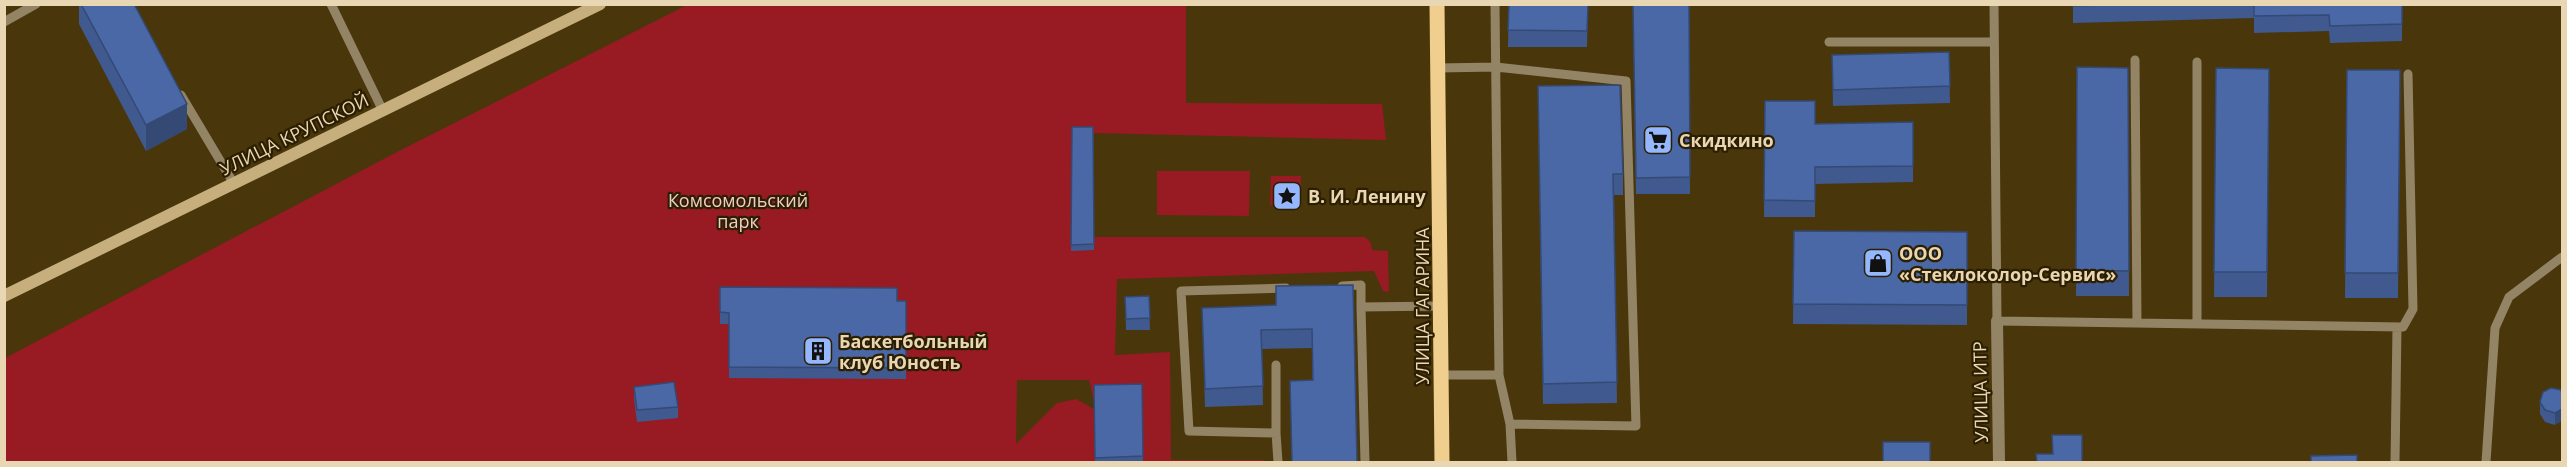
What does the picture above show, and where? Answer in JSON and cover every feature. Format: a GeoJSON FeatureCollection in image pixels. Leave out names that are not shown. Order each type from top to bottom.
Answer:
{"type":"FeatureCollection","features":[{"type":"Feature","properties":{"kind":"main road","name":"УЛИЦА КРУПСКОЙ"},"geometry":{"type":"LineString","coordinates":[[4,296],[600,4]]}},
{"type":"Feature","properties":{"kind":"main road","name":"УЛИЦА ГАГАРИНА"},"geometry":{"type":"LineString","coordinates":[[1437,4],[1442,462]]}},
{"type":"Feature","properties":{"kind":"street","name":"УЛИЦА ИТР"},"geometry":{"type":"LineString","coordinates":[[1997,321],[1999,462]]}},
{"type":"Feature","properties":{"kind":"lane"},"geometry":{"type":"LineString","coordinates":[[4,22],[36,4]]}},
{"type":"Feature","properties":{"kind":"lane"},"geometry":{"type":"LineString","coordinates":[[331,4],[383,111]]}},
{"type":"Feature","properties":{"kind":"lane"},"geometry":{"type":"LineString","coordinates":[[1495,4],[1499,375],[1510,424],[1512,462]]}},
{"type":"Feature","properties":{"kind":"lane"},"geometry":{"type":"LineString","coordinates":[[1994,4],[1997,321],[2403,327],[2413,309],[2408,74]]}},
{"type":"Feature","properties":{"kind":"lane"},"geometry":{"type":"LineString","coordinates":[[1829,42],[1994,42]]}},
{"type":"Feature","properties":{"kind":"lane"},"geometry":{"type":"LineString","coordinates":[[2136,60],[2137,323]]}},
{"type":"Feature","properties":{"kind":"lane"},"geometry":{"type":"LineString","coordinates":[[2197,62],[2197,324]]}},
{"type":"Feature","properties":{"kind":"lane"},"geometry":{"type":"LineString","coordinates":[[1438,68],[1496,67],[1626,81],[1636,426],[1510,424]]}},
{"type":"Feature","properties":{"kind":"lane"},"geometry":{"type":"LineString","coordinates":[[176,86],[234,184]]}},
{"type":"Feature","properties":{"kind":"lane"},"geometry":{"type":"LineString","coordinates":[[2486,462],[2495,328],[2509,297],[2562,257]]}},
{"type":"Feature","properties":{"kind":"lane"},"geometry":{"type":"LineString","coordinates":[[1337,286],[1360,285],[1365,462]]}},
{"type":"Feature","properties":{"kind":"lane"},"geometry":{"type":"LineString","coordinates":[[1276,433],[1189,431],[1181,291],[1301,287]]}},
{"type":"Feature","properties":{"kind":"lane"},"geometry":{"type":"LineString","coordinates":[[1361,307],[1442,306]]}},
{"type":"Feature","properties":{"kind":"lane"},"geometry":{"type":"LineString","coordinates":[[2395,462],[2397,327]]}},
{"type":"Feature","properties":{"kind":"lane"},"geometry":{"type":"LineString","coordinates":[[1276,365],[1278,462]]}},
{"type":"Feature","properties":{"kind":"lane"},"geometry":{"type":"LineString","coordinates":[[1442,375],[1499,375]]}},
{"type":"Feature","properties":{"kind":"green space","name":"Комсомольский парк"},"geometry":{"type":"Polygon","coordinates":[[[687,5],[1186,5],[1186,103],[1382,104],[1386,140],[1094,133],[1094,237],[1365,237],[1371,243],[1372,250],[1388,251],[1389,292],[1383,291],[1374,271],[1117,279],[1115,355],[1170,352],[1171,460],[1264,460],[1264,462],[1143,462],[1141,401],[1094,402],[1089,380],[1017,380],[1016,444],[1057,403],[1076,399],[1094,409],[1095,462],[5,462],[5,358],[397,152],[687,5]]]}},
{"type":"Feature","properties":{"kind":"green space"},"geometry":{"type":"Polygon","coordinates":[[[1157,171],[1250,171],[1249,216],[1157,215],[1157,171]]]}},
{"type":"Feature","properties":{"kind":"green space"},"geometry":{"type":"Polygon","coordinates":[[[1271,176],[1301,176],[1301,206],[1270,205],[1271,176]]]}},
{"type":"Feature","properties":{"kind":"building"},"geometry":{"type":"Polygon","coordinates":[[[81,4],[134,4],[187,104],[146,125],[81,4]]]}},
{"type":"Feature","properties":{"kind":"building"},"geometry":{"type":"Polygon","coordinates":[[[1509,4],[1588,4],[1587,31],[1508,30],[1509,4]]]}},
{"type":"Feature","properties":{"kind":"building"},"geometry":{"type":"Polygon","coordinates":[[[1633,4],[1689,4],[1690,177],[1636,178],[1633,4]]]}},
{"type":"Feature","properties":{"kind":"building"},"geometry":{"type":"Polygon","coordinates":[[[2073,4],[2130,4],[2073,6],[2073,4]]]}},
{"type":"Feature","properties":{"kind":"building"},"geometry":{"type":"Polygon","coordinates":[[[2254,4],[2402,4],[2402,24],[2330,26],[2329,15],[2254,16],[2254,4]]]}},
{"type":"Feature","properties":{"kind":"building"},"geometry":{"type":"Polygon","coordinates":[[[1949,52],[1950,86],[1833,90],[1832,55],[1949,52]]]}},
{"type":"Feature","properties":{"kind":"building"},"geometry":{"type":"Polygon","coordinates":[[[2077,67],[2128,68],[2129,271],[2076,270],[2077,67]]]}},
{"type":"Feature","properties":{"kind":"building"},"geometry":{"type":"Polygon","coordinates":[[[2216,68],[2269,69],[2267,272],[2214,272],[2216,68]]]}},
{"type":"Feature","properties":{"kind":"building"},"geometry":{"type":"Polygon","coordinates":[[[2347,70],[2400,70],[2398,273],[2345,273],[2347,70]]]}},
{"type":"Feature","properties":{"kind":"building"},"geometry":{"type":"Polygon","coordinates":[[[1620,85],[1623,174],[1613,174],[1617,382],[1543,384],[1538,86],[1620,85]]]}},
{"type":"Feature","properties":{"kind":"building"},"geometry":{"type":"Polygon","coordinates":[[[1765,101],[1815,101],[1815,124],[1913,122],[1913,166],[1815,167],[1815,201],[1764,200],[1765,101]]]}},
{"type":"Feature","properties":{"kind":"building"},"geometry":{"type":"Polygon","coordinates":[[[1072,127],[1093,127],[1094,244],[1071,245],[1072,127]]]}},
{"type":"Feature","properties":{"kind":"building"},"geometry":{"type":"Polygon","coordinates":[[[1794,231],[1967,232],[1967,305],[1793,304],[1794,231]]]}},
{"type":"Feature","properties":{"kind":"building"},"geometry":{"type":"Polygon","coordinates":[[[1353,285],[1357,462],[1292,462],[1290,381],[1313,380],[1312,329],[1261,330],[1263,386],[1205,389],[1202,308],[1276,305],[1276,286],[1353,285]]]}},
{"type":"Feature","properties":{"kind":"building","name":"Баскетбольный клуб Юность"},"geometry":{"type":"Polygon","coordinates":[[[720,287],[897,288],[897,301],[906,301],[906,368],[729,367],[729,313],[720,312],[720,287]]]}},
{"type":"Feature","properties":{"kind":"building"},"geometry":{"type":"Polygon","coordinates":[[[1149,296],[1150,318],[1126,319],[1125,297],[1149,296]]]}},
{"type":"Feature","properties":{"kind":"building"},"geometry":{"type":"Polygon","coordinates":[[[674,382],[678,407],[637,410],[634,387],[674,382]]]}},
{"type":"Feature","properties":{"kind":"building"},"geometry":{"type":"Polygon","coordinates":[[[1142,384],[1143,456],[1095,458],[1094,385],[1142,384]]]}},
{"type":"Feature","properties":{"kind":"building"},"geometry":{"type":"Polygon","coordinates":[[[2551,388],[2561,390],[2562,393],[2562,409],[2555,413],[2545,410],[2540,402],[2543,392],[2551,388]]]}},
{"type":"Feature","properties":{"kind":"building"},"geometry":{"type":"Polygon","coordinates":[[[2052,435],[2082,435],[2082,462],[2037,462],[2036,454],[2053,454],[2052,435]]]}},
{"type":"Feature","properties":{"kind":"building"},"geometry":{"type":"Polygon","coordinates":[[[1883,442],[1930,442],[1930,462],[1883,462],[1883,442]]]}},
{"type":"Feature","properties":{"kind":"building"},"geometry":{"type":"Polygon","coordinates":[[[2357,455],[2357,462],[2311,462],[2311,456],[2357,455]]]}},
{"type":"Feature","properties":{"kind":"place","name":"Скидкино"},"geometry":{"type":"Point","coordinates":[1658,140]}},
{"type":"Feature","properties":{"kind":"place","name":"В. И. Ленину"},"geometry":{"type":"Point","coordinates":[1287,196]}},
{"type":"Feature","properties":{"kind":"place","name":"ООО «Стеклоколор-Сервис»"},"geometry":{"type":"Point","coordinates":[1878,263]}},
{"type":"Feature","properties":{"kind":"place","name":"Баскетбольный клуб Юность"},"geometry":{"type":"Point","coordinates":[818,351]}}]}
